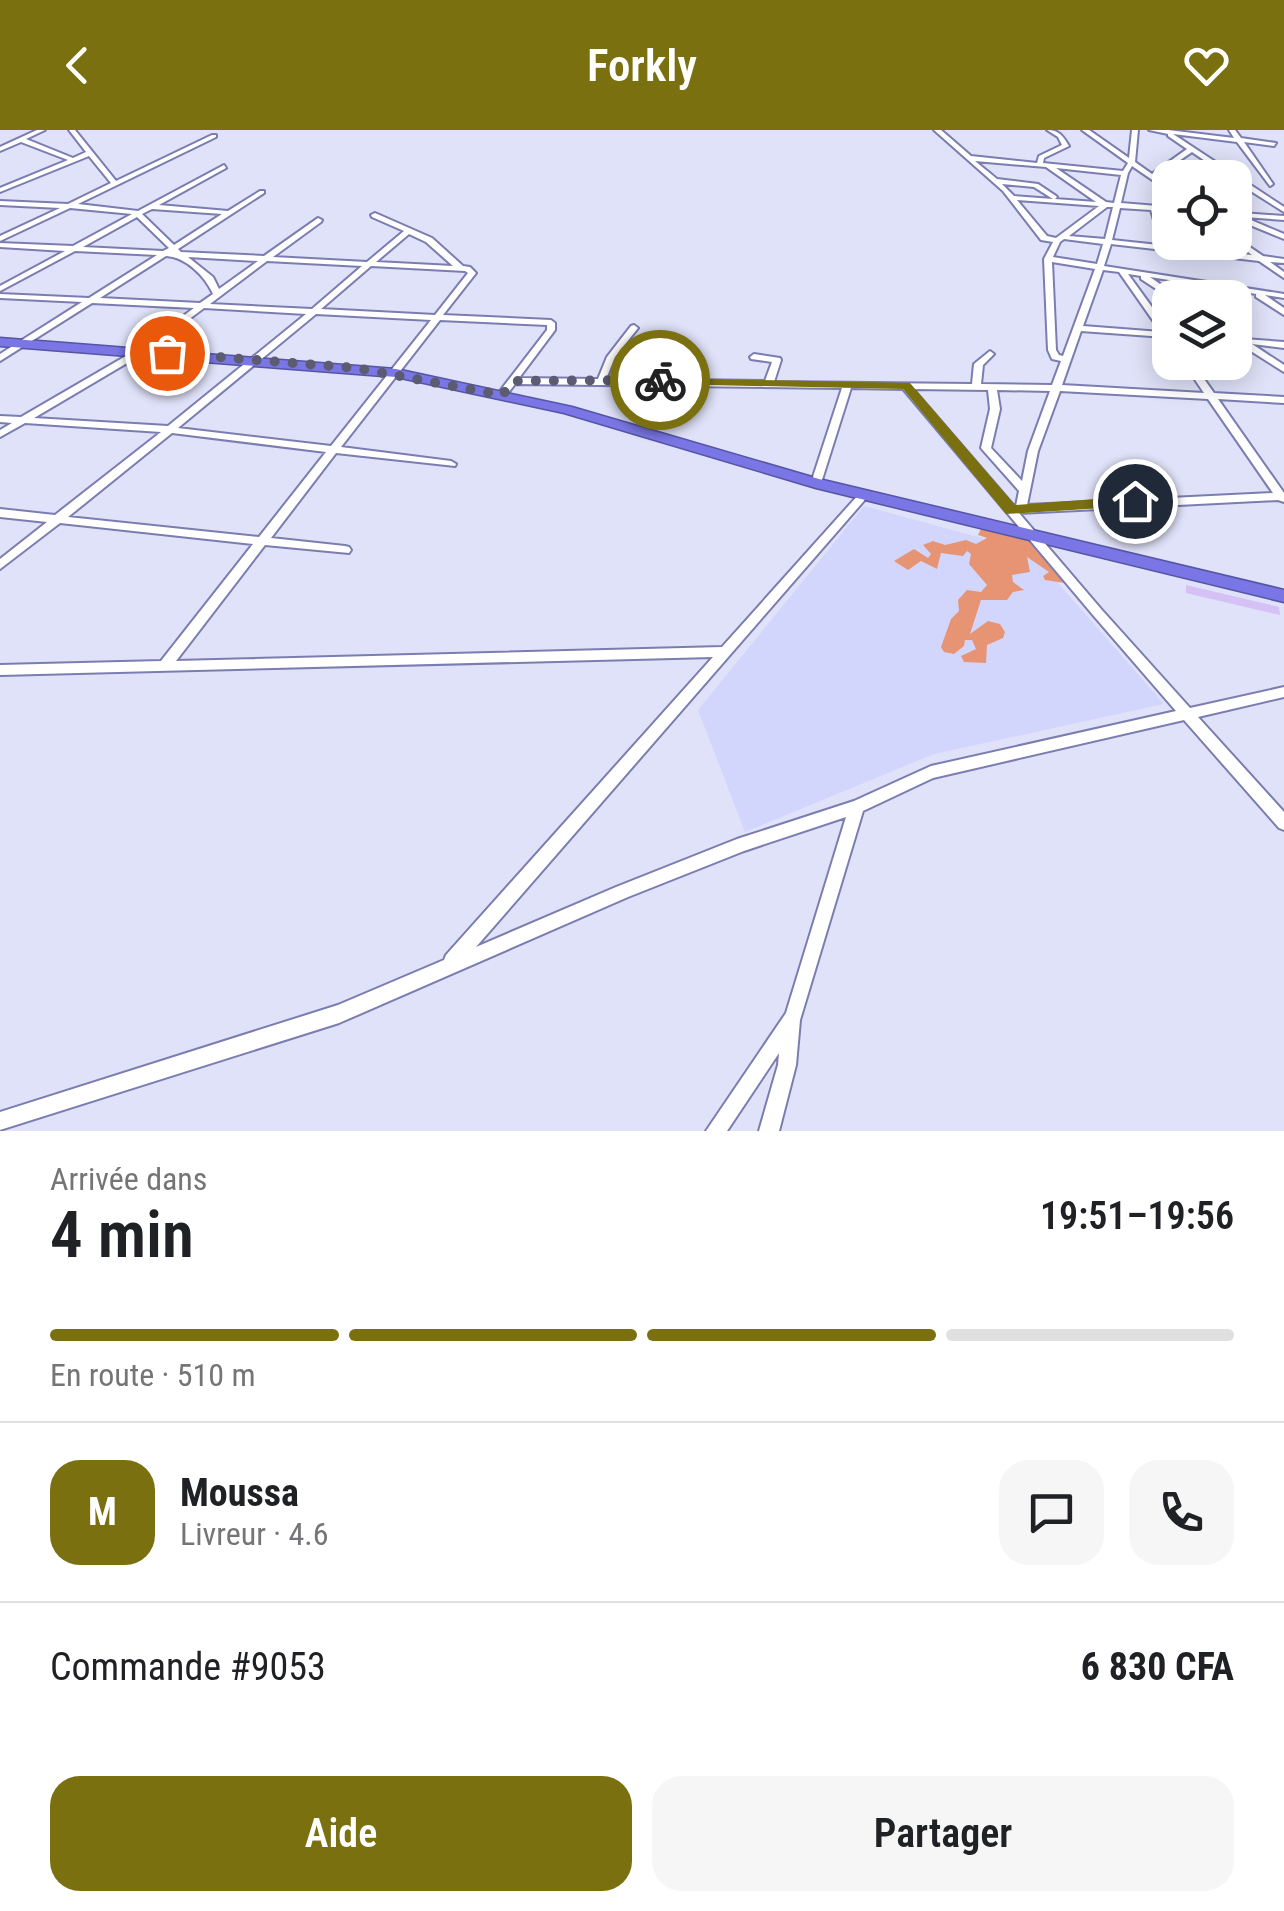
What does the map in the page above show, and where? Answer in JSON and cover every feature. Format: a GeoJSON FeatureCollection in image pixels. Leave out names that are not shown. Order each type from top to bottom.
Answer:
{"type":"FeatureCollection","features":[{"type":"Feature","properties":{"kind":"highway"},"geometry":{"type":"LineString","coordinates":[[0,342],[396,373],[568,410],[816,483],[1284,596]]}},
{"type":"Feature","properties":{"kind":"street"},"geometry":{"type":"LineString","coordinates":[[0,150],[42,130]]}},
{"type":"Feature","properties":{"kind":"street"},"geometry":{"type":"LineString","coordinates":[[72,130],[115,184]]}},
{"type":"Feature","properties":{"kind":"street"},"geometry":{"type":"LineString","coordinates":[[937,130],[996,180],[1044,238],[1152,245]]}},
{"type":"Feature","properties":{"kind":"street"},"geometry":{"type":"LineString","coordinates":[[1050,130],[1066,146],[1042,157],[1043,164],[1105,205]]}},
{"type":"Feature","properties":{"kind":"street"},"geometry":{"type":"LineString","coordinates":[[1084,130],[1152,175]]}},
{"type":"Feature","properties":{"kind":"street"},"geometry":{"type":"LineString","coordinates":[[1016,510],[1100,266],[1125,173],[1132,162],[1135,130]]}},
{"type":"Feature","properties":{"kind":"street"},"geometry":{"type":"LineString","coordinates":[[1152,130],[1274,144]]}},
{"type":"Feature","properties":{"kind":"street"},"geometry":{"type":"LineString","coordinates":[[1232,130],[1270,184]]}},
{"type":"Feature","properties":{"kind":"street"},"geometry":{"type":"LineString","coordinates":[[1164,131],[1208,160]]}},
{"type":"Feature","properties":{"kind":"street"},"geometry":{"type":"LineString","coordinates":[[0,242],[214,136]]}},
{"type":"Feature","properties":{"kind":"street"},"geometry":{"type":"LineString","coordinates":[[22,140],[74,160]]}},
{"type":"Feature","properties":{"kind":"street"},"geometry":{"type":"LineString","coordinates":[[1176,160],[1192,149]]}},
{"type":"Feature","properties":{"kind":"street"},"geometry":{"type":"LineString","coordinates":[[0,190],[90,154]]}},
{"type":"Feature","properties":{"kind":"street"},"geometry":{"type":"LineString","coordinates":[[967,158],[1125,173]]}},
{"type":"Feature","properties":{"kind":"street"},"geometry":{"type":"LineString","coordinates":[[0,292],[224,167]]}},
{"type":"Feature","properties":{"kind":"street"},"geometry":{"type":"LineString","coordinates":[[996,180],[1036,186],[1095,214]]}},
{"type":"Feature","properties":{"kind":"street"},"geometry":{"type":"LineString","coordinates":[[1252,182],[1284,185]]}},
{"type":"Feature","properties":{"kind":"street"},"geometry":{"type":"LineString","coordinates":[[1252,190],[1284,210]]}},
{"type":"Feature","properties":{"kind":"street"},"geometry":{"type":"LineString","coordinates":[[0,358],[174,252],[262,192]]}},
{"type":"Feature","properties":{"kind":"street"},"geometry":{"type":"LineString","coordinates":[[1261,195],[1284,196]]}},
{"type":"Feature","properties":{"kind":"street"},"geometry":{"type":"LineString","coordinates":[[1012,198],[1152,208]]}},
{"type":"Feature","properties":{"kind":"street"},"geometry":{"type":"LineString","coordinates":[[0,204],[70,206],[137,214],[174,252],[210,279],[217,294]]}},
{"type":"Feature","properties":{"kind":"street"},"geometry":{"type":"LineString","coordinates":[[1066,360],[1055,356],[1052,350],[1048,259],[1059,239],[1105,205]]}},
{"type":"Feature","properties":{"kind":"street"},"geometry":{"type":"LineString","coordinates":[[148,207],[230,214]]}},
{"type":"Feature","properties":{"kind":"street"},"geometry":{"type":"LineString","coordinates":[[375,215],[439,246],[461,269]]}},
{"type":"Feature","properties":{"kind":"street"},"geometry":{"type":"LineString","coordinates":[[1252,216],[1284,218]]}},
{"type":"Feature","properties":{"kind":"street"},"geometry":{"type":"LineString","coordinates":[[0,434],[140,351],[318,220]]}},
{"type":"Feature","properties":{"kind":"street"},"geometry":{"type":"LineString","coordinates":[[1252,223],[1284,237]]}},
{"type":"Feature","properties":{"kind":"street"},"geometry":{"type":"LineString","coordinates":[[0,565],[258,360],[410,230]]}},
{"type":"Feature","properties":{"kind":"street"},"geometry":{"type":"LineString","coordinates":[[0,242],[470,271],[471,275],[434,318],[396,373],[164,666]]}},
{"type":"Feature","properties":{"kind":"street"},"geometry":{"type":"LineString","coordinates":[[1252,251],[1284,276]]}},
{"type":"Feature","properties":{"kind":"street"},"geometry":{"type":"LineString","coordinates":[[1252,257],[1284,261]]}},
{"type":"Feature","properties":{"kind":"street"},"geometry":{"type":"LineString","coordinates":[[1048,259],[1183,280]]}},
{"type":"Feature","properties":{"kind":"street"},"geometry":{"type":"LineString","coordinates":[[1122,270],[1152,313]]}},
{"type":"Feature","properties":{"kind":"street"},"geometry":{"type":"LineString","coordinates":[[1138,273],[1152,282]]}},
{"type":"Feature","properties":{"kind":"street"},"geometry":{"type":"LineString","coordinates":[[1252,290],[1284,296]]}},
{"type":"Feature","properties":{"kind":"street"},"geometry":{"type":"LineString","coordinates":[[1252,290],[1284,312]]}},
{"type":"Feature","properties":{"kind":"street"},"geometry":{"type":"LineString","coordinates":[[0,292],[93,301],[551,323],[551,330],[502,395]]}},
{"type":"Feature","properties":{"kind":"street"},"geometry":{"type":"LineString","coordinates":[[602,379],[611,356],[634,328]]}},
{"type":"Feature","properties":{"kind":"street"},"geometry":{"type":"LineString","coordinates":[[1078,328],[1152,335]]}},
{"type":"Feature","properties":{"kind":"street"},"geometry":{"type":"LineString","coordinates":[[1252,341],[1284,344]]}},
{"type":"Feature","properties":{"kind":"street"},"geometry":{"type":"LineString","coordinates":[[1252,349],[1284,369]]}},
{"type":"Feature","properties":{"kind":"street"},"geometry":{"type":"LineString","coordinates":[[976,387],[979,364],[990,354]]}},
{"type":"Feature","properties":{"kind":"street"},"geometry":{"type":"LineString","coordinates":[[754,357],[777,360],[769,382]]}},
{"type":"Feature","properties":{"kind":"street"},"geometry":{"type":"LineString","coordinates":[[515,381],[602,379],[1057,388],[1284,400]]}},
{"type":"Feature","properties":{"kind":"street"},"geometry":{"type":"LineString","coordinates":[[1199,380],[1283,498]]}},
{"type":"Feature","properties":{"kind":"street"},"geometry":{"type":"LineString","coordinates":[[816,483],[848,384]]}},
{"type":"Feature","properties":{"kind":"street"},"geometry":{"type":"LineString","coordinates":[[906,386],[1016,510],[1032,536],[1185,714],[1284,823]]}},
{"type":"Feature","properties":{"kind":"street"},"geometry":{"type":"LineString","coordinates":[[992,388],[995,409],[986,448],[1023,490]]}},
{"type":"Feature","properties":{"kind":"street"},"geometry":{"type":"LineString","coordinates":[[0,419],[166,430],[450,464]]}},
{"type":"Feature","properties":{"kind":"street"},"geometry":{"type":"LineString","coordinates":[[448,966],[864,494]]}},
{"type":"Feature","properties":{"kind":"street"},"geometry":{"type":"LineString","coordinates":[[1016,510],[1283,498]]}},
{"type":"Feature","properties":{"kind":"street"},"geometry":{"type":"LineString","coordinates":[[0,514],[345,550]]}},
{"type":"Feature","properties":{"kind":"street"},"geometry":{"type":"LineString","coordinates":[[0,670],[724,652]]}},
{"type":"Feature","properties":{"kind":"street"},"geometry":{"type":"LineString","coordinates":[[0,1121],[340,1014],[742,844],[857,807],[931,772],[1284,692]]}},
{"type":"Feature","properties":{"kind":"street"},"geometry":{"type":"LineString","coordinates":[[770,1131],[787,1065],[793,1017],[857,807]]}},
{"type":"Feature","properties":{"kind":"street"},"geometry":{"type":"LineString","coordinates":[[716,1131],[793,1017]]}},
{"type":"Feature","properties":{"kind":"shaded area"},"geometry":{"type":"Polygon","coordinates":[[[864,506],[1030,551],[1164,704],[934,754],[745,832],[698,710],[864,506]]]}},
{"type":"Feature","properties":{"kind":"shaded area"},"geometry":{"type":"Polygon","coordinates":[[[982,527],[1027,534],[1071,584],[1045,580],[1043,576],[1049,572],[1027,557],[1030,572],[1012,575],[1013,582],[1024,590],[1013,592],[1007,600],[981,600],[970,634],[988,621],[1000,624],[1005,632],[1003,638],[987,645],[986,663],[964,662],[961,656],[976,649],[972,640],[965,640],[954,654],[941,647],[951,619],[959,611],[958,600],[967,590],[981,592],[987,585],[969,564],[971,554],[941,553],[937,569],[921,561],[908,570],[894,561],[914,549],[928,558],[931,554],[923,545],[933,541],[945,545],[966,540],[976,544],[987,538],[978,535],[982,527]]]}},
{"type":"Feature","properties":{"kind":"building"},"geometry":{"type":"Polygon","coordinates":[[[1186,585],[1279,607],[1280,615],[1186,593],[1186,585]]]}},
{"type":"Feature","properties":{"kind":"way so far"},"geometry":{"type":"LineString","coordinates":[[167,353],[396,373],[502,395],[515,381],[660,380]]}},
{"type":"Feature","properties":{"kind":"route"},"geometry":{"type":"LineString","coordinates":[[660,380],[906,386],[1011,510],[1135,501]]}}]}
